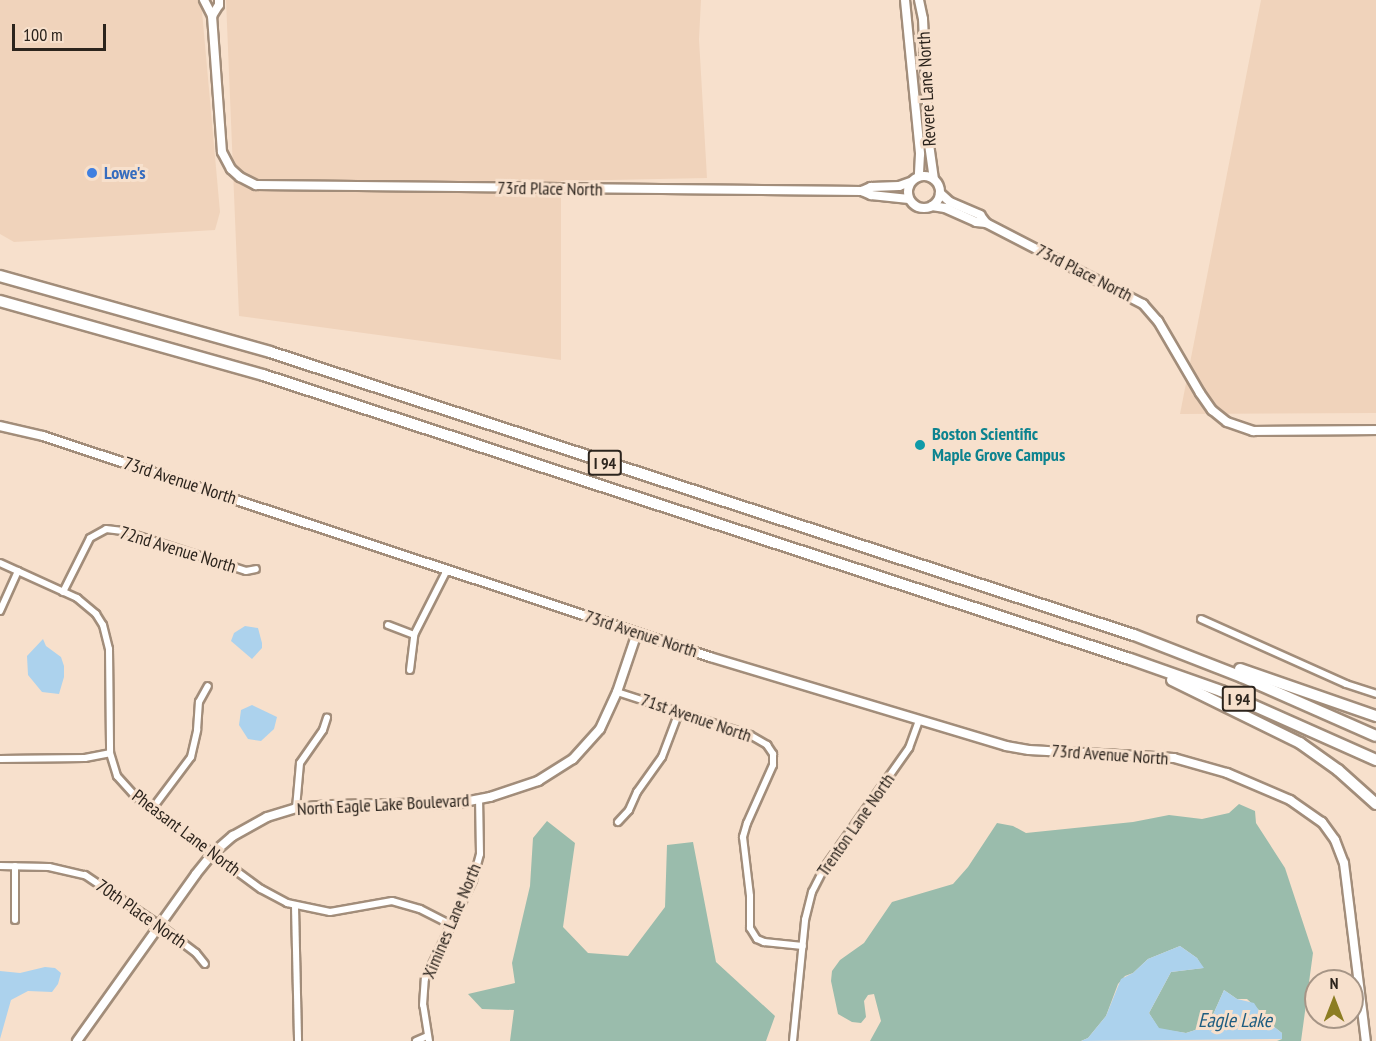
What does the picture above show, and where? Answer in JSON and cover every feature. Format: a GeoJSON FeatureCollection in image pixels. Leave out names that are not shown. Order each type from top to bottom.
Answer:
{"type":"FeatureCollection","features":[{"type":"Feature","properties":{"kind":"highway","name":"I 94"},"geometry":{"type":"LineString","coordinates":[[0,274],[270,352],[1154,642],[1242,676],[1376,736]]}},
{"type":"Feature","properties":{"kind":"highway","name":"I 94"},"geometry":{"type":"LineString","coordinates":[[0,301],[263,375],[1097,648],[1211,687],[1376,760]]}},
{"type":"Feature","properties":{"kind":"highway"},"geometry":{"type":"LineString","coordinates":[[0,306],[18,306]]}},
{"type":"Feature","properties":{"kind":"highway"},"geometry":{"type":"LineString","coordinates":[[1154,642],[1376,716]]}},
{"type":"Feature","properties":{"kind":"highway"},"geometry":{"type":"LineString","coordinates":[[1097,648],[1219,701],[1300,743],[1338,770],[1376,804]]}},
{"type":"Feature","properties":{"kind":"street"},"geometry":{"type":"LineString","coordinates":[[204,0],[212,16]]}},
{"type":"Feature","properties":{"kind":"street"},"geometry":{"type":"LineString","coordinates":[[212,16],[219,5],[219,0]]}},
{"type":"Feature","properties":{"kind":"street","name":"Revere Lane North"},"geometry":{"type":"LineString","coordinates":[[905,0],[920,154],[919,176]]}},
{"type":"Feature","properties":{"kind":"street","name":"Revere Lane North"},"geometry":{"type":"LineString","coordinates":[[919,0],[923,19],[929,144],[934,179]]}},
{"type":"Feature","properties":{"kind":"street","name":"73rd Place North"},"geometry":{"type":"LineString","coordinates":[[212,16],[222,152],[231,169],[240,177],[256,185],[270,187],[862,191],[871,195],[909,198]]}},
{"type":"Feature","properties":{"kind":"street"},"geometry":{"type":"LineString","coordinates":[[919,176],[934,179],[940,192],[932,206],[916,206],[909,198],[910,183],[919,176]]}},
{"type":"Feature","properties":{"kind":"street","name":"73rd Place North"},"geometry":{"type":"LineString","coordinates":[[862,191],[871,187],[899,186],[910,183]]}},
{"type":"Feature","properties":{"kind":"street","name":"73rd Place North"},"geometry":{"type":"LineString","coordinates":[[940,192],[950,202],[980,215],[986,223]]}},
{"type":"Feature","properties":{"kind":"street","name":"73rd Place North"},"geometry":{"type":"LineString","coordinates":[[932,206],[945,208],[976,222],[986,223],[1143,304],[1158,321],[1212,410],[1227,422],[1253,431],[1376,430]]}},
{"type":"Feature","properties":{"kind":"street","name":"73rd Avenue North"},"geometry":{"type":"LineString","coordinates":[[0,426],[43,436],[637,633],[1019,749],[1174,758],[1227,773],[1290,800],[1322,822],[1335,840],[1344,863],[1366,1041]]}},
{"type":"Feature","properties":{"kind":"street","name":"72nd Avenue North"},"geometry":{"type":"LineString","coordinates":[[63,592],[85,546],[96,533],[106,530],[123,531],[246,572],[256,569]]}},
{"type":"Feature","properties":{"kind":"street","name":"Pheasant Lane North"},"geometry":{"type":"LineString","coordinates":[[0,563],[63,592],[87,605],[96,614],[108,637],[110,753],[117,776],[126,788],[152,809],[269,894],[295,906],[330,912],[392,901],[420,909],[451,925]]}},
{"type":"Feature","properties":{"kind":"street"},"geometry":{"type":"LineString","coordinates":[[410,670],[414,635],[447,570]]}},
{"type":"Feature","properties":{"kind":"street"},"geometry":{"type":"LineString","coordinates":[[0,611],[18,571]]}},
{"type":"Feature","properties":{"kind":"street"},"geometry":{"type":"LineString","coordinates":[[1201,619],[1346,684],[1376,694]]}},
{"type":"Feature","properties":{"kind":"street"},"geometry":{"type":"LineString","coordinates":[[388,625],[414,635]]}},
{"type":"Feature","properties":{"kind":"street","name":"North Eagle Lake Boulevard"},"geometry":{"type":"LineString","coordinates":[[77,1041],[212,854],[248,827],[296,808],[331,805],[441,804],[479,800],[538,781],[573,759],[600,729],[618,692],[637,633]]}},
{"type":"Feature","properties":{"kind":"street"},"geometry":{"type":"LineString","coordinates":[[152,809],[191,757],[197,730],[199,702],[208,686]]}},
{"type":"Feature","properties":{"kind":"street","name":"71st Avenue North"},"geometry":{"type":"LineString","coordinates":[[618,692],[750,735],[771,749],[773,765],[743,837],[750,896],[750,928],[757,939],[764,942],[803,946]]}},
{"type":"Feature","properties":{"kind":"street"},"geometry":{"type":"LineString","coordinates":[[618,822],[629,810],[637,792],[663,757],[679,712]]}},
{"type":"Feature","properties":{"kind":"street"},"geometry":{"type":"LineString","coordinates":[[296,808],[300,763],[323,730],[327,718]]}},
{"type":"Feature","properties":{"kind":"street","name":"Trenton Lane North"},"geometry":{"type":"LineString","coordinates":[[793,1041],[808,906],[818,879],[909,748],[919,720]]}},
{"type":"Feature","properties":{"kind":"street"},"geometry":{"type":"LineString","coordinates":[[0,759],[86,759],[110,753]]}},
{"type":"Feature","properties":{"kind":"street","name":"Ximines Lane North"},"geometry":{"type":"LineString","coordinates":[[428,1039],[423,1005],[425,979],[477,868],[480,840],[479,800]]}},
{"type":"Feature","properties":{"kind":"street","name":"70th Place North"},"geometry":{"type":"LineString","coordinates":[[0,866],[56,867],[85,875],[159,925],[196,953],[205,964]]}},
{"type":"Feature","properties":{"kind":"street"},"geometry":{"type":"LineString","coordinates":[[15,866],[15,920]]}},
{"type":"Feature","properties":{"kind":"street"},"geometry":{"type":"LineString","coordinates":[[295,906],[298,1041]]}},
{"type":"Feature","properties":{"kind":"street"},"geometry":{"type":"LineString","coordinates":[[416,1041],[428,1039]]}},
{"type":"Feature","properties":{"kind":"shaded area"},"geometry":{"type":"Polygon","coordinates":[[[0,0],[201,0],[220,212],[215,230],[14,242],[0,234],[0,0]]]}},
{"type":"Feature","properties":{"kind":"shaded area"},"geometry":{"type":"Polygon","coordinates":[[[226,0],[701,0],[699,39],[707,178],[561,181],[561,360],[239,316],[226,0]]]}},
{"type":"Feature","properties":{"kind":"shaded area"},"geometry":{"type":"Polygon","coordinates":[[[1261,0],[1376,0],[1376,413],[1180,414],[1261,0]]]}},
{"type":"Feature","properties":{"kind":"green space"},"geometry":{"type":"Polygon","coordinates":[[[1239,804],[1255,811],[1256,823],[1285,868],[1313,953],[1311,969],[1304,969],[1304,1019],[1301,1041],[1277,1041],[1282,1039],[1282,1033],[1265,1020],[1260,1011],[1247,999],[1237,999],[1224,990],[1208,1026],[1186,1033],[1159,1029],[1149,1013],[1171,972],[1203,968],[1197,958],[1180,946],[1148,959],[1133,973],[1125,976],[1118,984],[1106,1016],[1088,1038],[1081,1041],[870,1041],[881,1021],[874,994],[868,995],[864,1001],[866,1017],[861,1023],[852,1022],[838,1014],[831,981],[832,971],[840,960],[864,943],[892,902],[953,884],[968,867],[997,823],[1013,826],[1026,833],[1133,822],[1169,815],[1202,819],[1229,813],[1239,804]]]}},
{"type":"Feature","properties":{"kind":"green space"},"geometry":{"type":"Polygon","coordinates":[[[547,821],[575,843],[563,927],[588,953],[628,956],[665,907],[667,845],[693,842],[716,962],[775,1016],[766,1041],[510,1041],[514,1010],[482,1009],[468,994],[515,983],[512,963],[530,886],[533,838],[547,821]]]}},
{"type":"Feature","properties":{"kind":"water"},"geometry":{"type":"Polygon","coordinates":[[[245,626],[258,628],[262,643],[262,648],[252,659],[231,641],[234,633],[245,626]]]}},
{"type":"Feature","properties":{"kind":"water"},"geometry":{"type":"Polygon","coordinates":[[[43,639],[46,646],[61,657],[64,666],[64,677],[59,694],[42,692],[28,675],[27,656],[43,639]]]}},
{"type":"Feature","properties":{"kind":"water"},"geometry":{"type":"Polygon","coordinates":[[[252,705],[277,717],[274,729],[261,741],[248,739],[239,725],[241,710],[252,705]]]}},
{"type":"Feature","properties":{"kind":"water","name":"Eagle Lake"},"geometry":{"type":"Polygon","coordinates":[[[1180,946],[1197,958],[1204,968],[1171,972],[1149,1013],[1159,1028],[1186,1033],[1208,1026],[1224,990],[1237,999],[1254,1003],[1265,1020],[1282,1033],[1282,1039],[1081,1041],[1088,1038],[1106,1016],[1121,979],[1133,973],[1148,959],[1180,946]]]}},
{"type":"Feature","properties":{"kind":"water"},"geometry":{"type":"Polygon","coordinates":[[[45,967],[55,968],[61,973],[58,984],[52,992],[28,991],[11,1000],[0,1039],[0,971],[20,973],[45,967]]]}},
{"type":"Feature","properties":{"kind":"place","name":"Lowe's"},"geometry":{"type":"Point","coordinates":[92,173]}},
{"type":"Feature","properties":{"kind":"place","name":"Boston Scientific Maple Grove Campus"},"geometry":{"type":"Point","coordinates":[920,445]}}]}
